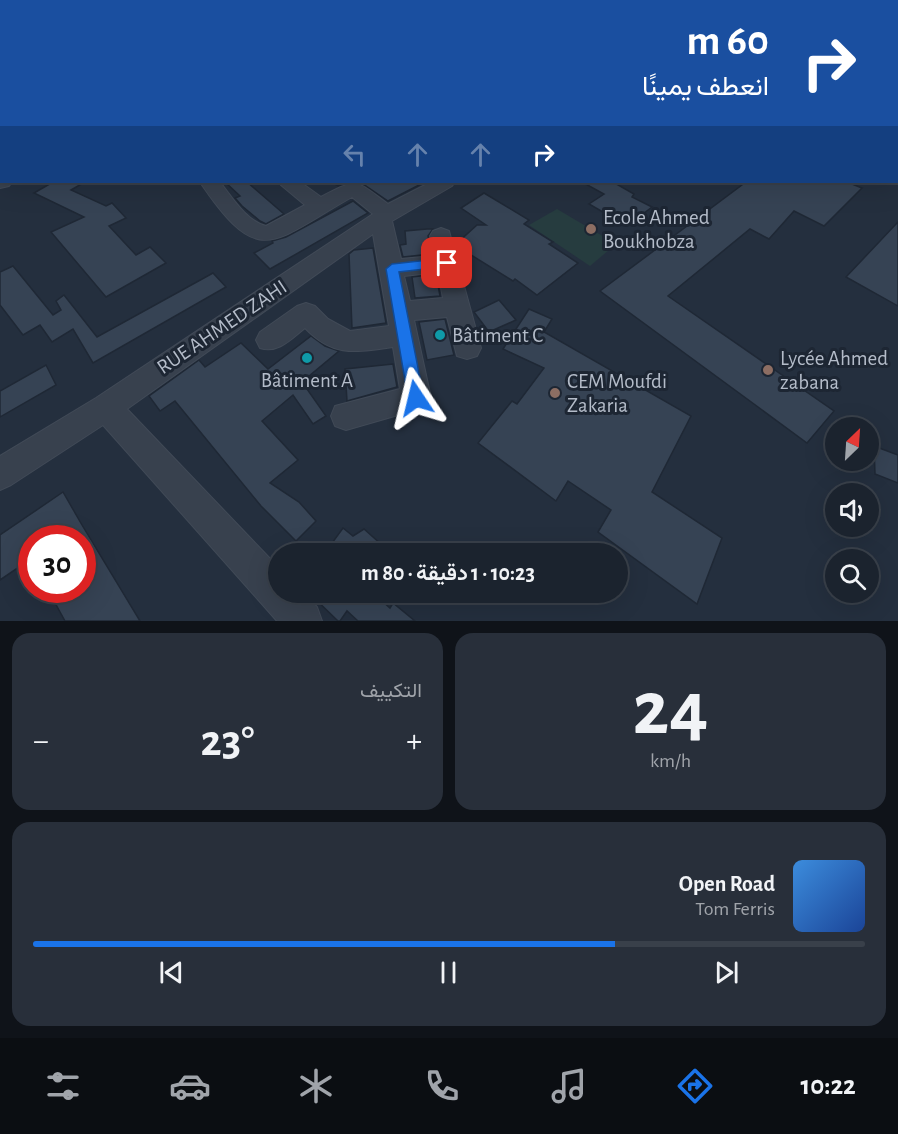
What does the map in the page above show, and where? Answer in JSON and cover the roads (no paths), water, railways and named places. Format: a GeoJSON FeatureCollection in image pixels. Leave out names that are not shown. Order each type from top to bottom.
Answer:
{"type":"FeatureCollection","features":[{"type":"Feature","properties":{"kind":"street"},"geometry":{"type":"LineString","coordinates":[[211,183],[232,210],[260,235],[269,234],[344,193]]}},
{"type":"Feature","properties":{"kind":"street"},"geometry":{"type":"LineString","coordinates":[[293,183],[291,185],[344,193]]}},
{"type":"Feature","properties":{"kind":"street"},"geometry":{"type":"LineString","coordinates":[[315,183],[344,193],[384,216],[416,398],[346,416]]}},
{"type":"Feature","properties":{"kind":"street","name":"RUE AHMED ZAHI"},"geometry":{"type":"LineString","coordinates":[[0,474],[106,407],[384,216],[442,183]]}},
{"type":"Feature","properties":{"kind":"street"},"geometry":{"type":"LineString","coordinates":[[441,237],[467,348]]}},
{"type":"Feature","properties":{"kind":"street"},"geometry":{"type":"LineString","coordinates":[[392,269],[447,263]]}},
{"type":"Feature","properties":{"kind":"street"},"geometry":{"type":"LineString","coordinates":[[269,340],[306,313],[320,326],[347,342],[457,306]]}},
{"type":"Feature","properties":{"kind":"street"},"geometry":{"type":"LineString","coordinates":[[106,407],[303,621]]}},
{"type":"Feature","properties":{"kind":"place","name":"Ecole Ahmed Boukhobza"},"geometry":{"type":"Point","coordinates":[591,229]}},
{"type":"Feature","properties":{"kind":"place","name":"Bâtiment C"},"geometry":{"type":"Point","coordinates":[440,335]}},
{"type":"Feature","properties":{"kind":"place","name":"Bâtiment A"},"geometry":{"type":"Point","coordinates":[307,358]}},
{"type":"Feature","properties":{"kind":"place","name":"Lycée Ahmed zabana"},"geometry":{"type":"Point","coordinates":[768,370]}},
{"type":"Feature","properties":{"kind":"place","name":"CEM Moufdi Zakaria"},"geometry":{"type":"Point","coordinates":[555,393]}}]}
